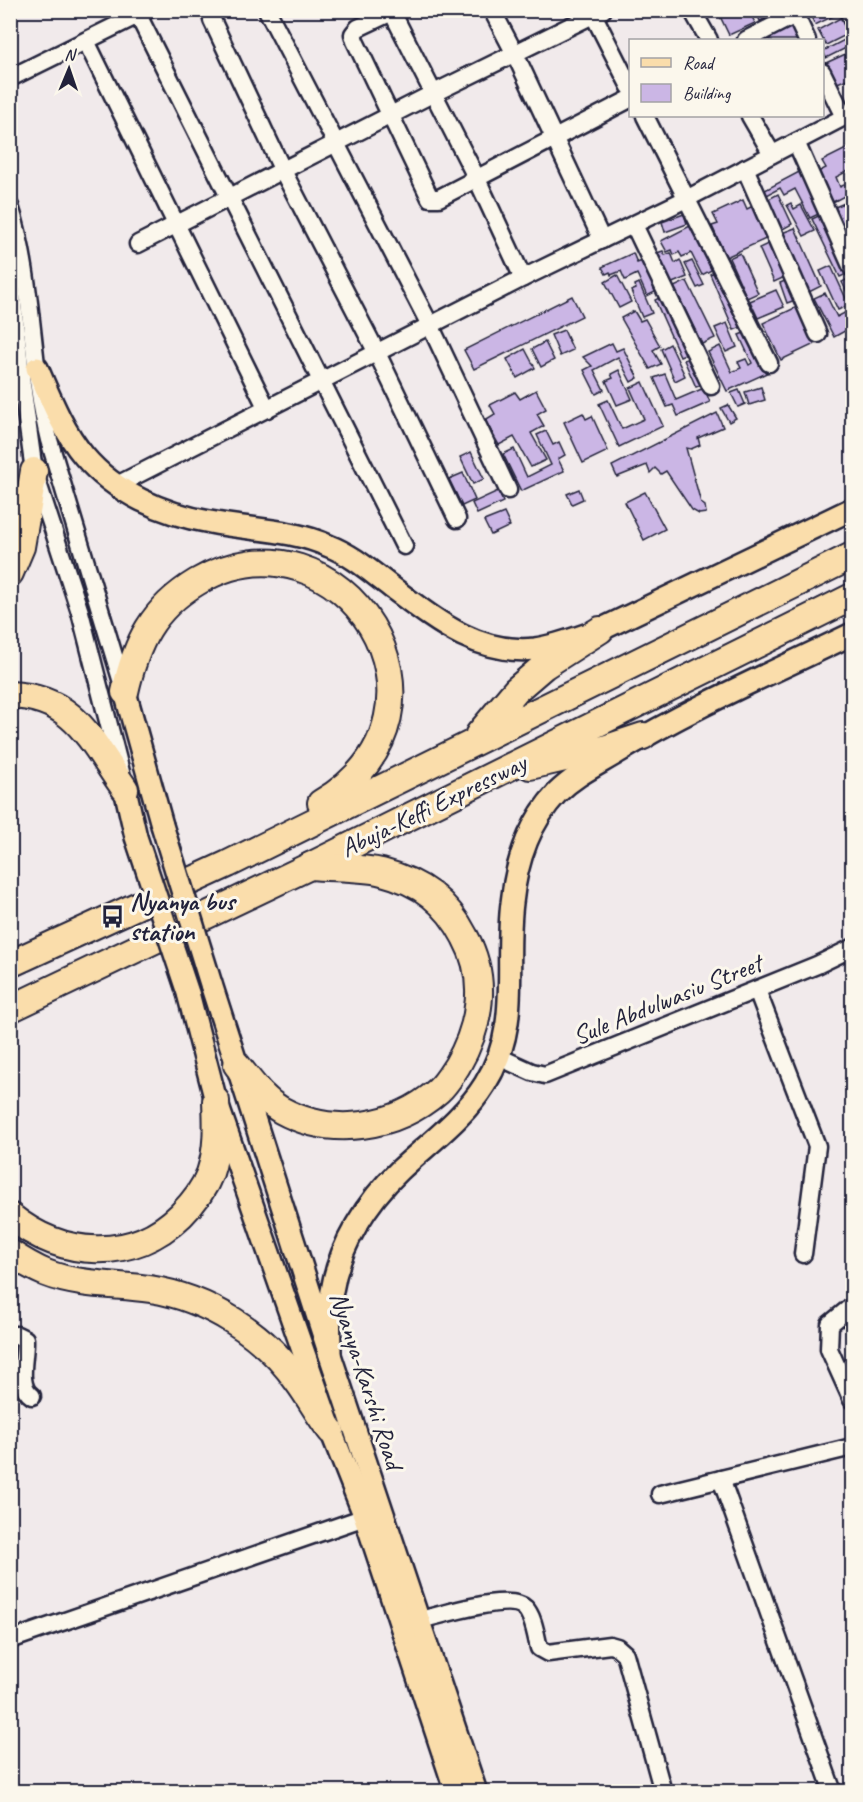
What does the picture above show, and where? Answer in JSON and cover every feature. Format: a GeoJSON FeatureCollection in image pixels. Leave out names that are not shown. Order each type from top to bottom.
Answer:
{"type":"FeatureCollection","features":[{"type":"Feature","properties":{"kind":"highway"},"geometry":{"type":"LineString","coordinates":[[10,573],[21,547],[18,533],[34,471]]}},
{"type":"Feature","properties":{"kind":"highway","name":"Abuja-Keffi Expressway"},"geometry":{"type":"LineString","coordinates":[[10,964],[228,864],[852,556]]}},
{"type":"Feature","properties":{"kind":"highway"},"geometry":{"type":"LineString","coordinates":[[125,692],[134,655],[153,621],[177,594],[212,573],[235,565],[256,562],[282,564],[326,580],[346,594],[374,629],[383,649],[390,687],[386,725],[374,754],[353,780],[336,794],[270,833],[228,864]]}},
{"type":"Feature","properties":{"kind":"highway","name":"Abuja-Keffi Expressway"},"geometry":{"type":"LineString","coordinates":[[20,1004],[310,866],[852,597]]}},
{"type":"Feature","properties":{"kind":"highway"},"geometry":{"type":"LineString","coordinates":[[471,743],[516,690],[537,672],[600,630]]}},
{"type":"Feature","properties":{"kind":"highway"},"geometry":{"type":"LineString","coordinates":[[10,695],[36,697],[62,708],[86,732],[125,789]]}},
{"type":"Feature","properties":{"kind":"highway"},"geometry":{"type":"LineString","coordinates":[[498,772],[554,762],[643,736]]}},
{"type":"Feature","properties":{"kind":"highway"},"geometry":{"type":"LineString","coordinates":[[237,1065],[261,1095],[281,1110],[314,1121],[339,1126],[369,1125],[394,1118],[419,1106],[440,1090],[464,1054],[473,1033],[480,991],[477,967],[469,943],[444,904],[424,890],[383,872],[310,866]]}},
{"type":"Feature","properties":{"kind":"highway"},"geometry":{"type":"LineString","coordinates":[[10,946],[42,948]]}},
{"type":"Feature","properties":{"kind":"highway"},"geometry":{"type":"LineString","coordinates":[[10,1022],[20,1004]]}},
{"type":"Feature","properties":{"kind":"highway"},"geometry":{"type":"LineString","coordinates":[[10,1216],[27,1229],[73,1247],[100,1250],[119,1249],[157,1234],[190,1206],[209,1174],[216,1148],[216,1101]]}},
{"type":"Feature","properties":{"kind":"highway"},"geometry":{"type":"LineString","coordinates":[[10,1253],[48,1274],[92,1283],[152,1290],[181,1297],[227,1317],[250,1332],[273,1352],[297,1380],[331,1431]]}},
{"type":"Feature","properties":{"kind":"main road"},"geometry":{"type":"LineString","coordinates":[[37,368],[71,437],[84,456],[101,473],[136,497],[155,507],[179,515],[209,522],[299,535],[326,544],[342,551],[442,626],[479,643],[510,649],[536,649],[600,630],[852,509]]}},
{"type":"Feature","properties":{"kind":"main road"},"geometry":{"type":"LineString","coordinates":[[330,1355],[332,1290],[337,1270],[359,1220],[375,1197],[399,1171],[465,1110],[485,1084],[499,1057],[507,1030],[511,990],[510,913],[514,878],[524,847],[537,821],[557,793],[584,771],[643,736],[852,634]]}},
{"type":"Feature","properties":{"kind":"main road","name":"Nyanya-Karshi Road"},"geometry":{"type":"LineString","coordinates":[[125,692],[162,825],[211,984],[330,1355],[476,1791]]}},
{"type":"Feature","properties":{"kind":"main road","name":"Nyanya-Karshi Road"},"geometry":{"type":"LineString","coordinates":[[125,789],[136,837],[188,993],[216,1101],[331,1431],[364,1517],[456,1791]]}},
{"type":"Feature","properties":{"kind":"street"},"geometry":{"type":"LineString","coordinates":[[267,10],[430,327],[508,490]]}},
{"type":"Feature","properties":{"kind":"street"},"geometry":{"type":"LineString","coordinates":[[492,10],[602,240]]}},
{"type":"Feature","properties":{"kind":"street"},"geometry":{"type":"LineString","coordinates":[[692,10],[708,39]]}},
{"type":"Feature","properties":{"kind":"street"},"geometry":{"type":"LineString","coordinates":[[848,10],[852,20]]}},
{"type":"Feature","properties":{"kind":"street"},"geometry":{"type":"LineString","coordinates":[[523,278],[477,179],[393,11],[357,28],[353,34],[430,198],[439,198],[477,179],[555,139],[629,100]]}},
{"type":"Feature","properties":{"kind":"street"},"geometry":{"type":"LineString","coordinates":[[138,244],[596,12],[629,85]]}},
{"type":"Feature","properties":{"kind":"street"},"geometry":{"type":"LineString","coordinates":[[10,78],[142,13],[230,197],[404,546]]}},
{"type":"Feature","properties":{"kind":"street"},"geometry":{"type":"LineString","coordinates":[[748,39],[794,13],[807,39]]}},
{"type":"Feature","properties":{"kind":"street"},"geometry":{"type":"LineString","coordinates":[[212,20],[283,171],[377,353],[457,519]]}},
{"type":"Feature","properties":{"kind":"street"},"geometry":{"type":"LineString","coordinates":[[86,41],[267,409]]}},
{"type":"Feature","properties":{"kind":"street"},"geometry":{"type":"LineString","coordinates":[[117,485],[848,115],[824,75]]}},
{"type":"Feature","properties":{"kind":"street"},"geometry":{"type":"LineString","coordinates":[[646,117],[769,363]]}},
{"type":"Feature","properties":{"kind":"street"},"geometry":{"type":"LineString","coordinates":[[751,117],[772,154]]}},
{"type":"Feature","properties":{"kind":"street"},"geometry":{"type":"LineString","coordinates":[[796,142],[851,260]]}},
{"type":"Feature","properties":{"kind":"street"},"geometry":{"type":"LineString","coordinates":[[745,168],[819,334]]}},
{"type":"Feature","properties":{"kind":"street"},"geometry":{"type":"LineString","coordinates":[[10,206],[27,282],[41,408],[125,692]]}},
{"type":"Feature","properties":{"kind":"street"},"geometry":{"type":"LineString","coordinates":[[634,225],[711,386]]}},
{"type":"Feature","properties":{"kind":"street"},"geometry":{"type":"LineString","coordinates":[[10,277],[34,471],[80,612],[125,789]]}},
{"type":"Feature","properties":{"kind":"street","name":"Sule Abdulwasiu Street"},"geometry":{"type":"LineString","coordinates":[[499,1057],[532,1072],[545,1075],[757,990],[852,948]]}},
{"type":"Feature","properties":{"kind":"street"},"geometry":{"type":"LineString","coordinates":[[757,990],[818,1146],[803,1254]]}},
{"type":"Feature","properties":{"kind":"street"},"geometry":{"type":"LineString","coordinates":[[852,1306],[830,1324],[830,1349],[852,1400]]}},
{"type":"Feature","properties":{"kind":"street"},"geometry":{"type":"LineString","coordinates":[[10,1335],[17,1335],[25,1339],[23,1384],[27,1393],[32,1396]]}},
{"type":"Feature","properties":{"kind":"street"},"geometry":{"type":"LineString","coordinates":[[660,1494],[852,1447]]}},
{"type":"Feature","properties":{"kind":"street"},"geometry":{"type":"LineString","coordinates":[[721,1479],[833,1791]]}},
{"type":"Feature","properties":{"kind":"street"},"geometry":{"type":"LineString","coordinates":[[10,1640],[364,1517]]}},
{"type":"Feature","properties":{"kind":"street"},"geometry":{"type":"LineString","coordinates":[[419,1620],[497,1602],[518,1604],[525,1606],[539,1648],[543,1651],[548,1653],[610,1645],[617,1647],[625,1654],[663,1791]]}},
{"type":"Feature","properties":{"kind":"building"},"geometry":{"type":"Polygon","coordinates":[[[749,10],[755,23],[729,35],[718,12],[749,10]]]}},
{"type":"Feature","properties":{"kind":"building"},"geometry":{"type":"Polygon","coordinates":[[[755,10],[782,10],[760,21],[755,10]]]}},
{"type":"Feature","properties":{"kind":"building"},"geometry":{"type":"Polygon","coordinates":[[[808,10],[841,10],[842,12],[815,25],[808,10]]]}},
{"type":"Feature","properties":{"kind":"building"},"geometry":{"type":"Polygon","coordinates":[[[844,16],[852,32],[826,45],[818,30],[844,16]]]}},
{"type":"Feature","properties":{"kind":"building"},"geometry":{"type":"Polygon","coordinates":[[[795,26],[801,39],[768,39],[767,37],[795,26]]]}},
{"type":"Feature","properties":{"kind":"building"},"geometry":{"type":"Polygon","coordinates":[[[852,36],[852,45],[826,58],[824,50],[852,36]]]}},
{"type":"Feature","properties":{"kind":"building"},"geometry":{"type":"Polygon","coordinates":[[[852,51],[852,77],[835,84],[826,63],[852,51]]]}},
{"type":"Feature","properties":{"kind":"building"},"geometry":{"type":"Polygon","coordinates":[[[852,146],[852,169],[836,177],[840,187],[852,181],[852,207],[846,195],[833,202],[818,172],[826,168],[822,161],[852,146]]]}},
{"type":"Feature","properties":{"kind":"building"},"geometry":{"type":"Polygon","coordinates":[[[801,171],[823,212],[810,218],[795,189],[784,195],[780,188],[767,195],[765,190],[801,171]]]}},
{"type":"Feature","properties":{"kind":"building"},"geometry":{"type":"Polygon","coordinates":[[[778,194],[792,224],[781,230],[767,200],[778,194]]]}},
{"type":"Feature","properties":{"kind":"building"},"geometry":{"type":"Polygon","coordinates":[[[743,200],[747,209],[753,206],[768,238],[726,257],[712,226],[718,224],[713,214],[743,200]]]}},
{"type":"Feature","properties":{"kind":"building"},"geometry":{"type":"Polygon","coordinates":[[[847,202],[852,214],[852,247],[835,207],[847,202]]]}},
{"type":"Feature","properties":{"kind":"building"},"geometry":{"type":"Polygon","coordinates":[[[791,203],[794,209],[801,205],[815,231],[804,236],[787,205],[791,203]]]}},
{"type":"Feature","properties":{"kind":"building"},"geometry":{"type":"Polygon","coordinates":[[[684,214],[687,224],[665,232],[662,222],[684,214]]]}},
{"type":"Feature","properties":{"kind":"building"},"geometry":{"type":"Polygon","coordinates":[[[823,214],[851,272],[840,277],[812,219],[823,214]]]}},
{"type":"Feature","properties":{"kind":"building"},"geometry":{"type":"Polygon","coordinates":[[[690,226],[693,233],[698,230],[717,267],[702,275],[691,253],[682,257],[679,252],[674,255],[672,250],[667,252],[661,241],[690,226]]]}},
{"type":"Feature","properties":{"kind":"building"},"geometry":{"type":"Polygon","coordinates":[[[795,228],[821,286],[809,292],[782,233],[795,228]]]}},
{"type":"Feature","properties":{"kind":"building"},"geometry":{"type":"Polygon","coordinates":[[[772,242],[787,276],[774,282],[759,248],[772,242]]]}},
{"type":"Feature","properties":{"kind":"building"},"geometry":{"type":"Polygon","coordinates":[[[663,251],[665,255],[671,253],[675,263],[680,260],[687,277],[670,284],[657,253],[663,251]]]}},
{"type":"Feature","properties":{"kind":"building"},"geometry":{"type":"Polygon","coordinates":[[[633,253],[637,263],[645,260],[659,290],[647,296],[637,274],[625,280],[621,271],[611,275],[610,272],[606,274],[602,267],[633,253]]]}},
{"type":"Feature","properties":{"kind":"building"},"geometry":{"type":"Polygon","coordinates":[[[740,253],[758,293],[747,298],[729,258],[740,253]]]}},
{"type":"Feature","properties":{"kind":"building"},"geometry":{"type":"Polygon","coordinates":[[[692,261],[704,285],[697,288],[685,264],[692,261]]]}},
{"type":"Feature","properties":{"kind":"building"},"geometry":{"type":"Polygon","coordinates":[[[831,266],[849,305],[838,310],[820,271],[831,266]]]}},
{"type":"Feature","properties":{"kind":"building"},"geometry":{"type":"Polygon","coordinates":[[[720,270],[744,326],[734,330],[710,274],[720,270]]]}},
{"type":"Feature","properties":{"kind":"building"},"geometry":{"type":"Polygon","coordinates":[[[617,275],[631,302],[619,308],[605,282],[617,275]]]}},
{"type":"Feature","properties":{"kind":"building"},"geometry":{"type":"Polygon","coordinates":[[[852,277],[852,302],[842,282],[852,277]]]}},
{"type":"Feature","properties":{"kind":"building"},"geometry":{"type":"Polygon","coordinates":[[[790,279],[798,299],[787,303],[780,283],[790,279]]]}},
{"type":"Feature","properties":{"kind":"building"},"geometry":{"type":"Polygon","coordinates":[[[687,281],[715,338],[702,344],[674,287],[687,281]]]}},
{"type":"Feature","properties":{"kind":"building"},"geometry":{"type":"Polygon","coordinates":[[[639,283],[652,313],[642,317],[631,291],[636,289],[635,285],[639,283]]]}},
{"type":"Feature","properties":{"kind":"building"},"geometry":{"type":"Polygon","coordinates":[[[776,290],[784,307],[758,318],[750,301],[776,290]]]}},
{"type":"Feature","properties":{"kind":"building"},"geometry":{"type":"Polygon","coordinates":[[[825,293],[837,317],[852,309],[852,327],[834,337],[814,298],[825,293]]]}},
{"type":"Feature","properties":{"kind":"building"},"geometry":{"type":"Polygon","coordinates":[[[572,296],[582,316],[474,369],[464,350],[572,296]]]}},
{"type":"Feature","properties":{"kind":"building"},"geometry":{"type":"Polygon","coordinates":[[[663,296],[690,352],[680,356],[655,300],[663,296]]]}},
{"type":"Feature","properties":{"kind":"building"},"geometry":{"type":"Polygon","coordinates":[[[801,305],[819,342],[781,360],[763,323],[801,305]]]}},
{"type":"Feature","properties":{"kind":"building"},"geometry":{"type":"Polygon","coordinates":[[[634,311],[640,321],[645,319],[660,346],[653,350],[661,364],[650,369],[621,318],[634,311]]]}},
{"type":"Feature","properties":{"kind":"building"},"geometry":{"type":"Polygon","coordinates":[[[727,323],[737,347],[726,352],[715,328],[727,323]]]}},
{"type":"Feature","properties":{"kind":"building"},"geometry":{"type":"Polygon","coordinates":[[[564,330],[573,350],[560,356],[551,335],[564,330]]]}},
{"type":"Feature","properties":{"kind":"building"},"geometry":{"type":"Polygon","coordinates":[[[749,331],[769,372],[727,391],[708,352],[720,346],[732,372],[741,368],[738,362],[746,359],[749,365],[752,363],[739,335],[749,331]]]}},
{"type":"Feature","properties":{"kind":"building"},"geometry":{"type":"Polygon","coordinates":[[[545,342],[554,360],[541,367],[532,349],[545,342]]]}},
{"type":"Feature","properties":{"kind":"building"},"geometry":{"type":"Polygon","coordinates":[[[612,343],[616,351],[623,348],[638,378],[631,382],[618,357],[594,370],[604,390],[596,394],[584,370],[592,366],[583,357],[612,343]]]}},
{"type":"Feature","properties":{"kind":"building"},"geometry":{"type":"Polygon","coordinates":[[[670,344],[685,376],[675,381],[661,349],[670,344]]]}},
{"type":"Feature","properties":{"kind":"building"},"geometry":{"type":"Polygon","coordinates":[[[525,349],[535,368],[517,378],[507,359],[525,349]]]}},
{"type":"Feature","properties":{"kind":"building"},"geometry":{"type":"Polygon","coordinates":[[[693,356],[706,383],[696,387],[684,360],[693,356]]]}},
{"type":"Feature","properties":{"kind":"building"},"geometry":{"type":"Polygon","coordinates":[[[619,370],[632,399],[617,405],[606,381],[613,378],[611,374],[619,370]]]}},
{"type":"Feature","properties":{"kind":"building"},"geometry":{"type":"Polygon","coordinates":[[[665,374],[676,400],[704,388],[710,402],[678,416],[673,405],[667,407],[654,378],[665,374]]]}},
{"type":"Feature","properties":{"kind":"building"},"geometry":{"type":"Polygon","coordinates":[[[643,382],[663,426],[619,447],[599,404],[608,400],[622,429],[644,419],[630,388],[643,382]]]}},
{"type":"Feature","properties":{"kind":"building"},"geometry":{"type":"Polygon","coordinates":[[[761,387],[765,400],[749,405],[745,392],[761,387]]]}},
{"type":"Feature","properties":{"kind":"building"},"geometry":{"type":"Polygon","coordinates":[[[536,390],[546,409],[537,414],[544,426],[531,433],[546,460],[531,467],[514,437],[499,445],[485,420],[495,414],[490,405],[515,392],[520,399],[536,390]]]}},
{"type":"Feature","properties":{"kind":"building"},"geometry":{"type":"Polygon","coordinates":[[[739,390],[745,404],[738,407],[731,393],[739,390]]]}},
{"type":"Feature","properties":{"kind":"building"},"geometry":{"type":"Polygon","coordinates":[[[728,405],[736,418],[729,422],[721,408],[728,405]]]}},
{"type":"Feature","properties":{"kind":"building"},"geometry":{"type":"Polygon","coordinates":[[[583,413],[586,419],[592,416],[608,451],[583,463],[564,422],[583,413]]]}},
{"type":"Feature","properties":{"kind":"building"},"geometry":{"type":"Polygon","coordinates":[[[717,413],[723,427],[698,438],[700,445],[691,449],[686,448],[701,503],[705,506],[706,513],[699,514],[692,510],[666,471],[661,474],[655,468],[650,473],[647,465],[617,477],[612,466],[717,413]]]}},
{"type":"Feature","properties":{"kind":"building"},"geometry":{"type":"Polygon","coordinates":[[[546,431],[553,445],[559,442],[565,455],[558,459],[564,471],[521,491],[503,454],[514,449],[527,477],[551,465],[537,435],[546,431]]]}},
{"type":"Feature","properties":{"kind":"building"},"geometry":{"type":"Polygon","coordinates":[[[471,452],[484,479],[473,484],[460,457],[471,452]]]}},
{"type":"Feature","properties":{"kind":"building"},"geometry":{"type":"Polygon","coordinates":[[[463,473],[475,500],[462,506],[449,479],[463,473]]]}},
{"type":"Feature","properties":{"kind":"building"},"geometry":{"type":"Polygon","coordinates":[[[579,489],[583,499],[572,504],[567,494],[579,489]]]}},
{"type":"Feature","properties":{"kind":"building"},"geometry":{"type":"Polygon","coordinates":[[[498,491],[503,502],[477,514],[472,503],[498,491]]]}},
{"type":"Feature","properties":{"kind":"building"},"geometry":{"type":"Polygon","coordinates":[[[645,492],[665,529],[644,540],[625,502],[645,492]]]}},
{"type":"Feature","properties":{"kind":"building"},"geometry":{"type":"Polygon","coordinates":[[[504,513],[510,526],[491,535],[484,521],[504,513]]]}},
{"type":"Feature","properties":{"kind":"place","name":"Nyanya bus station"},"geometry":{"type":"Point","coordinates":[112,916]}}]}
